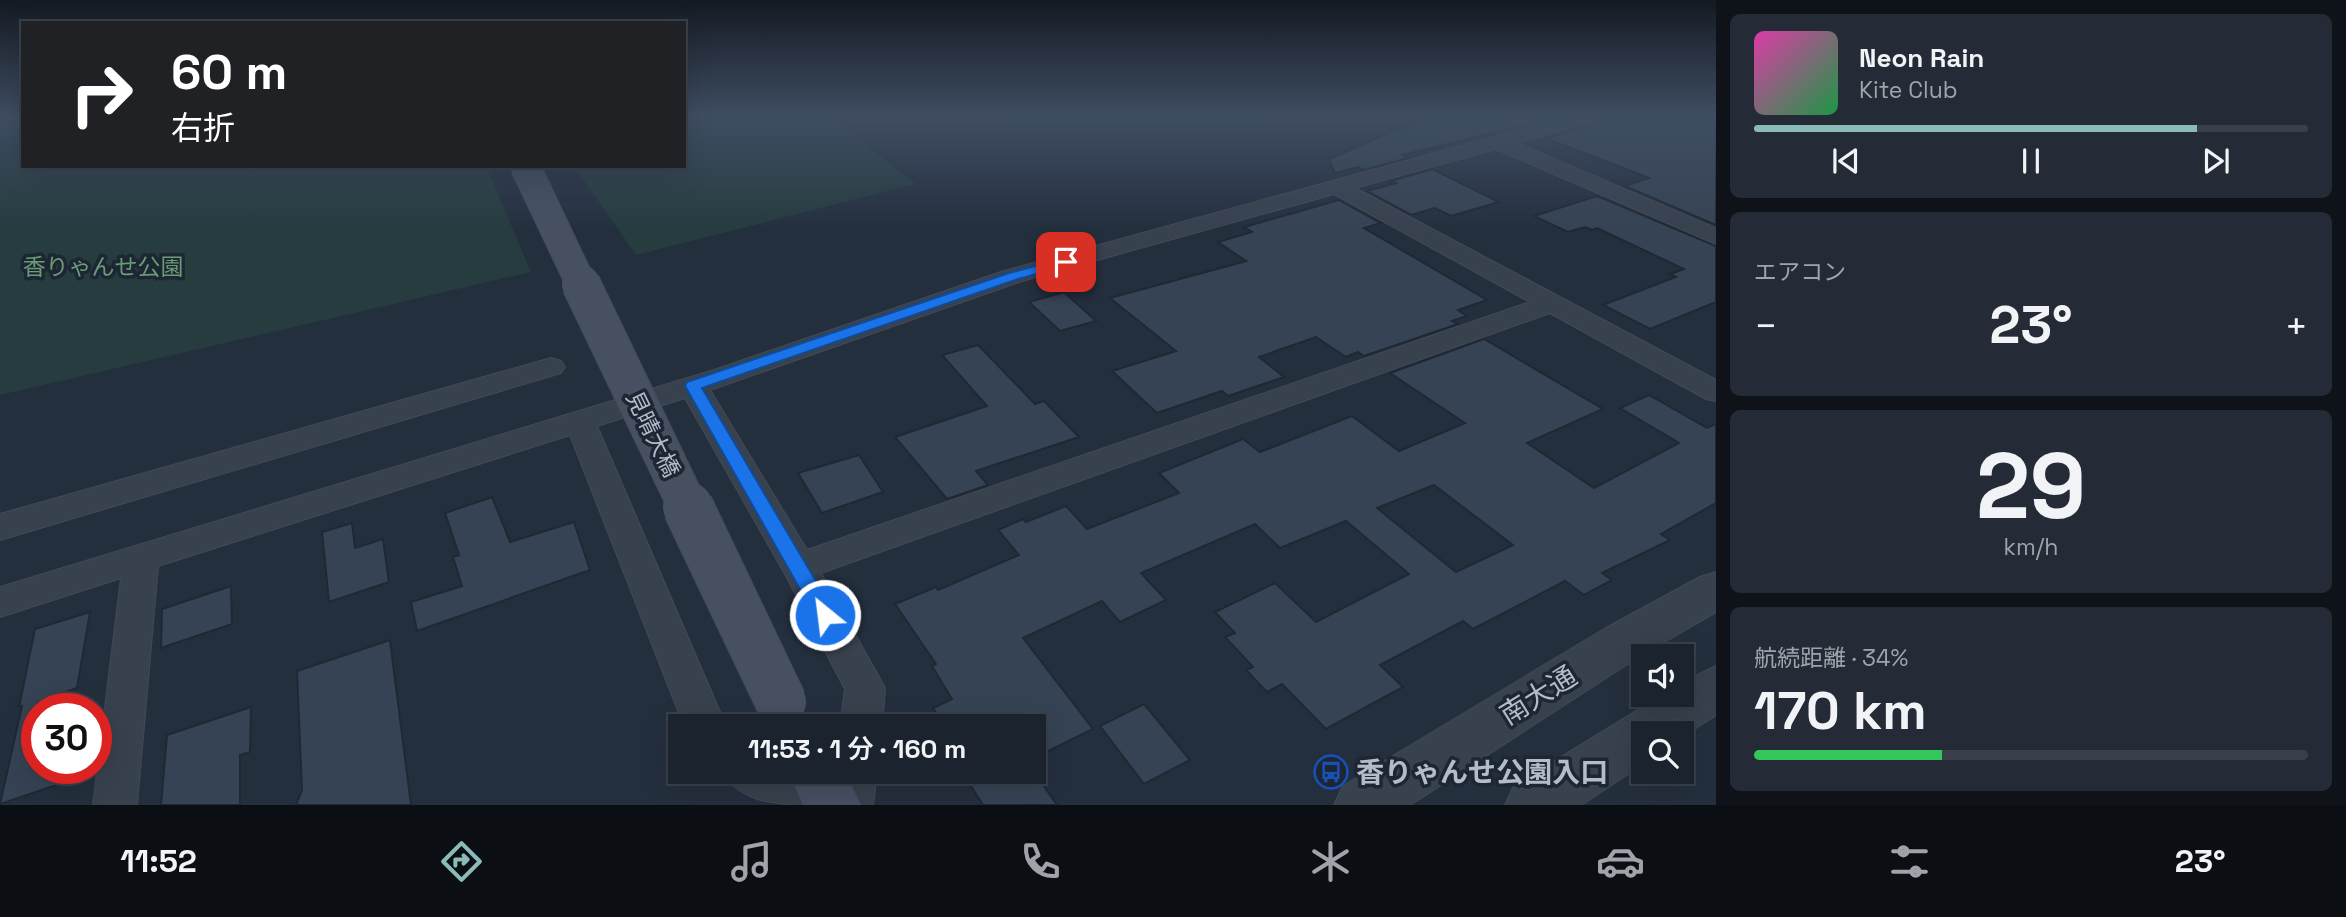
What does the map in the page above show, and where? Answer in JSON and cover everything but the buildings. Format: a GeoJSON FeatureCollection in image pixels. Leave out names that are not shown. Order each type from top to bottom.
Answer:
{"type":"FeatureCollection","features":[{"type":"Feature","properties":{"kind":"main road","name":"見晴大橋"},"geometry":{"type":"LineString","coordinates":[[526,168],[787,714]]}},
{"type":"Feature","properties":{"kind":"main road"},"geometry":{"type":"LineString","coordinates":[[822,784],[832,805]]}},
{"type":"Feature","properties":{"kind":"street"},"geometry":{"type":"LineString","coordinates":[[0,602],[693,386],[1013,276],[1457,154]]}},
{"type":"Feature","properties":{"kind":"street"},"geometry":{"type":"LineString","coordinates":[[1525,154],[1716,237]]}},
{"type":"Feature","properties":{"kind":"street"},"geometry":{"type":"LineString","coordinates":[[1337,187],[1716,391]]}},
{"type":"Feature","properties":{"kind":"street"},"geometry":{"type":"LineString","coordinates":[[799,566],[1553,303]]}},
{"type":"Feature","properties":{"kind":"street"},"geometry":{"type":"LineString","coordinates":[[0,527],[551,367]]}},
{"type":"Feature","properties":{"kind":"street"},"geometry":{"type":"LineString","coordinates":[[693,386],[799,566],[865,688],[862,714]]}},
{"type":"Feature","properties":{"kind":"street"},"geometry":{"type":"LineString","coordinates":[[580,421],[700,714]]}},
{"type":"Feature","properties":{"kind":"street"},"geometry":{"type":"LineString","coordinates":[[115,805],[141,558]]}},
{"type":"Feature","properties":{"kind":"street","name":"南大通"},"geometry":{"type":"LineString","coordinates":[[1362,805],[1623,642],[1716,590]]}},
{"type":"Feature","properties":{"kind":"street"},"geometry":{"type":"LineString","coordinates":[[1664,721],[1716,688]]}},
{"type":"Feature","properties":{"kind":"street"},"geometry":{"type":"LineString","coordinates":[[1533,805],[1631,742]]}},
{"type":"Feature","properties":{"kind":"street"},"geometry":{"type":"LineString","coordinates":[[764,784],[798,805]]}},
{"type":"Feature","properties":{"kind":"street"},"geometry":{"type":"LineString","coordinates":[[850,805],[853,784]]}},
{"type":"Feature","properties":{"kind":"green space","name":"香りゃんせ公園"},"geometry":{"type":"Polygon","coordinates":[[[0,154],[21,154],[21,168],[487,168],[531,272],[0,395],[0,154]]]}},
{"type":"Feature","properties":{"kind":"green space"},"geometry":{"type":"Polygon","coordinates":[[[686,154],[877,154],[915,184],[636,255],[575,168],[686,168],[686,154]]]}},
{"type":"Feature","properties":{"kind":"place","name":"香りゃんせ公園入口"},"geometry":{"type":"Point","coordinates":[1331,772]}},
{"type":"Feature","properties":{"kind":"route"},"geometry":{"type":"LineString","coordinates":[[825,615],[693,386],[1013,276],[1066,262]]}}]}
